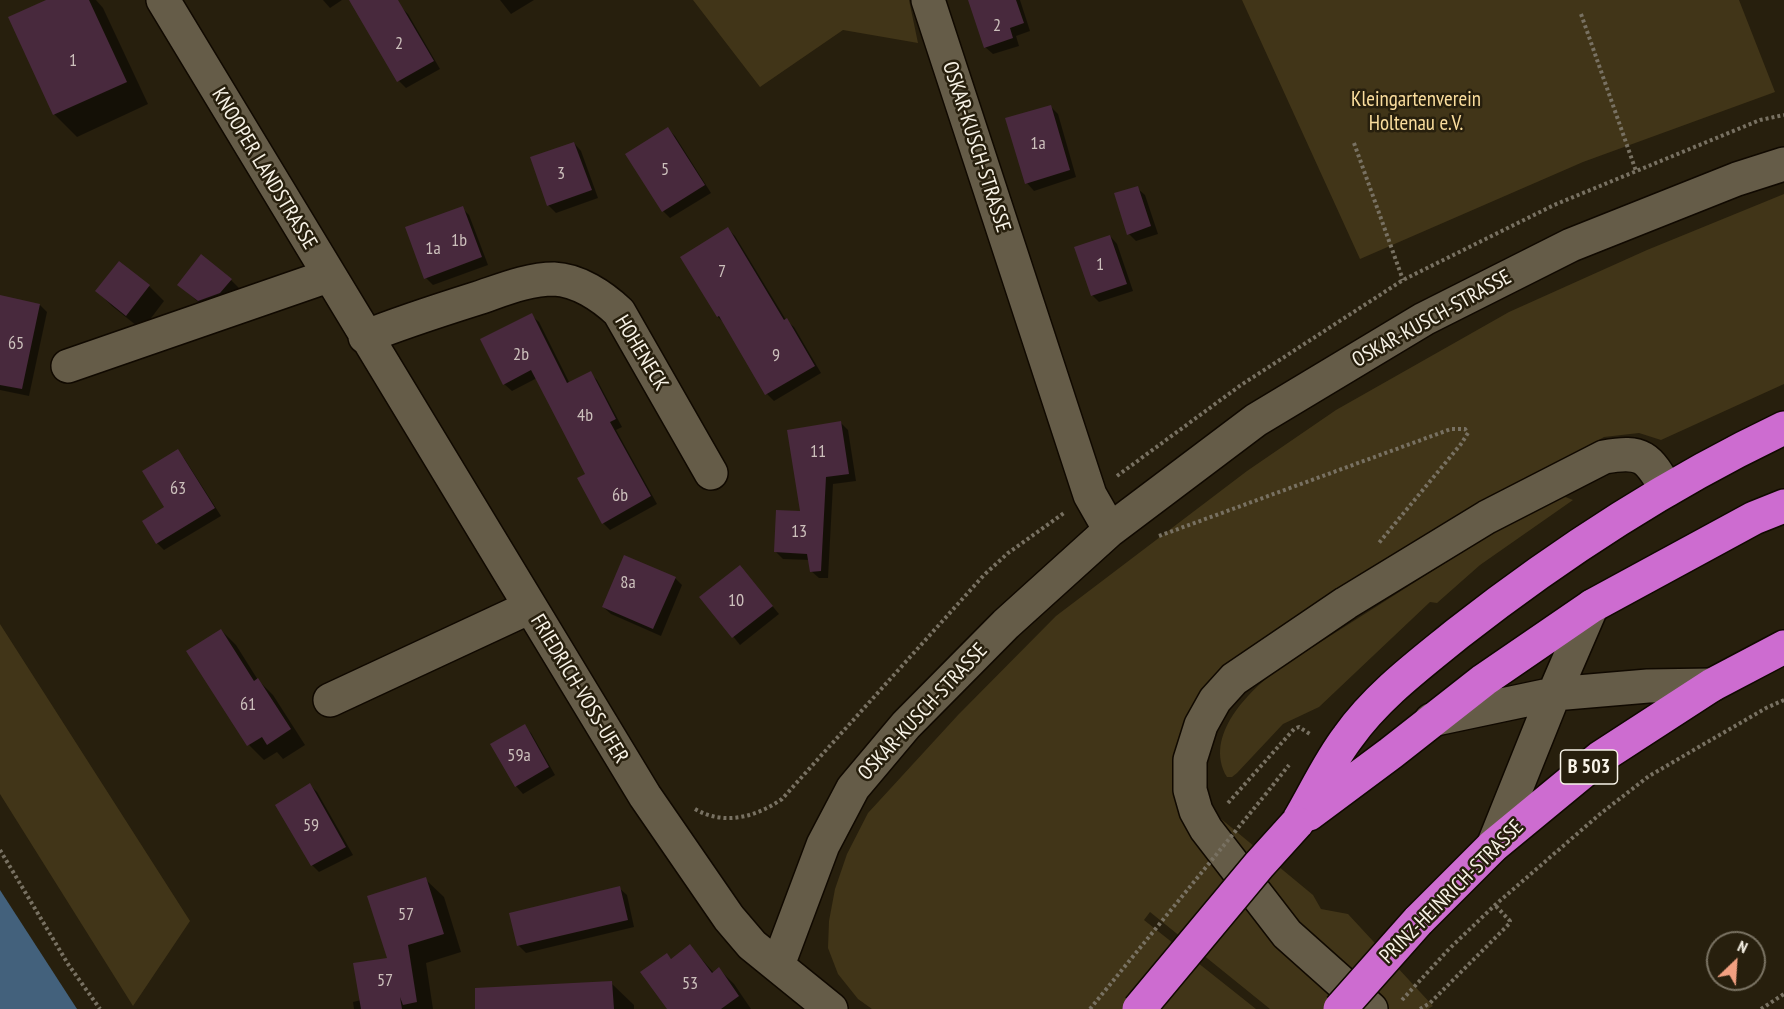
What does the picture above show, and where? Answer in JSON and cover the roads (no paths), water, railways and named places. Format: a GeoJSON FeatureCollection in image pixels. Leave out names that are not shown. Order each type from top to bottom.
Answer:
{"type":"FeatureCollection","features":[{"type":"Feature","properties":{"kind":"highway"},"geometry":{"type":"LineString","coordinates":[[1297,823],[1348,736],[1385,695],[1422,662],[1496,603],[1581,544],[1667,490],[1784,428]]}},
{"type":"Feature","properties":{"kind":"highway"},"geometry":{"type":"LineString","coordinates":[[1139,1009],[1297,823],[1484,680],[1592,606],[1754,518],[1784,506]]}},
{"type":"Feature","properties":{"kind":"highway","name":"PRINZ-HEINRICH-STRASSE"},"geometry":{"type":"LineString","coordinates":[[1340,1009],[1418,921],[1493,846],[1601,757],[1712,685],[1784,647]]}},
{"type":"Feature","properties":{"kind":"street","name":"KNOOPER LANDSTRASSE"},"geometry":{"type":"LineString","coordinates":[[163,0],[365,337]]}},
{"type":"Feature","properties":{"kind":"street","name":"OSKAR-KUSCH-STRASSE"},"geometry":{"type":"LineString","coordinates":[[928,0],[1090,495],[1110,530]]}},
{"type":"Feature","properties":{"kind":"street","name":"OSKAR-KUSCH-STRASSE"},"geometry":{"type":"LineString","coordinates":[[784,970],[823,845],[853,788],[906,725],[1006,624],[1110,530],[1256,420],[1424,320],[1571,245],[1737,179],[1784,164]]}},
{"type":"Feature","properties":{"kind":"street"},"geometry":{"type":"LineString","coordinates":[[68,366],[328,276]]}},
{"type":"Feature","properties":{"kind":"street","name":"HOHENECK"},"geometry":{"type":"LineString","coordinates":[[365,337],[395,325],[526,283],[555,279],[579,286],[603,297],[619,312],[711,473]]}},
{"type":"Feature","properties":{"kind":"street","name":"FRIEDRICH-VOSS-UFER"},"geometry":{"type":"LineString","coordinates":[[365,337],[645,796],[729,918],[752,945],[831,1009]]}},
{"type":"Feature","properties":{"kind":"street"},"geometry":{"type":"LineString","coordinates":[[1386,1005],[1287,934],[1206,829],[1196,812],[1190,790],[1190,760],[1201,725],[1215,700],[1234,679],[1346,603],[1487,517],[1604,457],[1625,453],[1640,456],[1652,465],[1667,490]]}},
{"type":"Feature","properties":{"kind":"street"},"geometry":{"type":"LineString","coordinates":[[1493,846],[1592,606]]}},
{"type":"Feature","properties":{"kind":"street"},"geometry":{"type":"LineString","coordinates":[[330,700],[530,607]]}},
{"type":"Feature","properties":{"kind":"street"},"geometry":{"type":"LineString","coordinates":[[1431,720],[1554,694],[1648,686],[1712,685]]}},
{"type":"Feature","properties":{"kind":"water"},"geometry":{"type":"Polygon","coordinates":[[[0,890],[77,1009],[0,1009],[0,890]]]}},
{"type":"Feature","properties":{"kind":"park label","name":"Kleingartenverein Holtenau e.V."},"geometry":{"type":"Point","coordinates":[1416,112]}}]}
